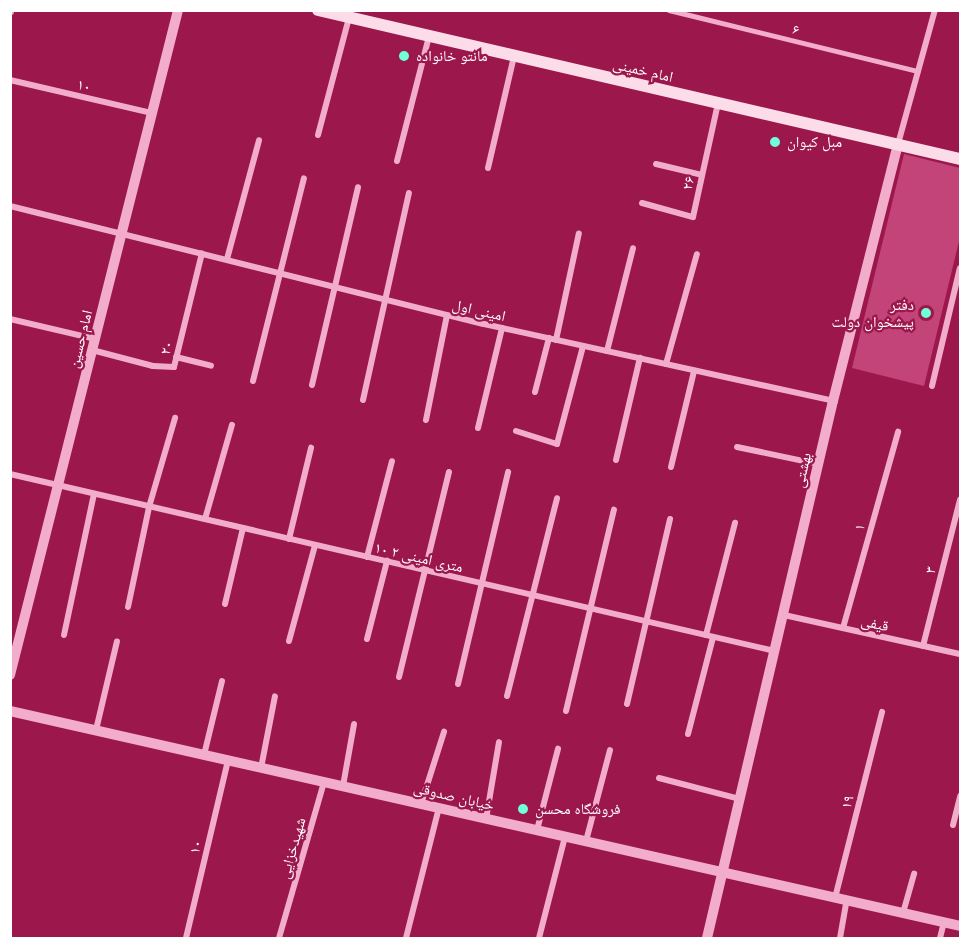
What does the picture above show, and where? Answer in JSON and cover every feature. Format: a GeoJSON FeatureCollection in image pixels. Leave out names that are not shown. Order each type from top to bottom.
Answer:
{"type":"FeatureCollection","features":[{"type":"Feature","properties":{"kind":"main road","name":"امام خمینی"},"geometry":{"type":"LineString","coordinates":[[318,10],[960,159]]}},
{"type":"Feature","properties":{"kind":"street","name":"امام حسین"},"geometry":{"type":"LineString","coordinates":[[10,675],[178,10]]}},
{"type":"Feature","properties":{"kind":"street","name":"بهشتی"},"geometry":{"type":"LineString","coordinates":[[707,939],[833,401],[935,10]]}},
{"type":"Feature","properties":{"kind":"street"},"geometry":{"type":"LineString","coordinates":[[318,135],[349,18]]}},
{"type":"Feature","properties":{"kind":"street"},"geometry":{"type":"LineString","coordinates":[[397,161],[429,36]]}},
{"type":"Feature","properties":{"kind":"street"},"geometry":{"type":"LineString","coordinates":[[488,168],[514,56]]}},
{"type":"Feature","properties":{"kind":"street","name":"۱۰"},"geometry":{"type":"LineString","coordinates":[[10,80],[152,113]]}},
{"type":"Feature","properties":{"kind":"street","name":"۲۶"},"geometry":{"type":"LineString","coordinates":[[642,203],[693,217],[718,103]]}},
{"type":"Feature","properties":{"kind":"street"},"geometry":{"type":"LineString","coordinates":[[227,260],[259,140]]}},
{"type":"Feature","properties":{"kind":"street"},"geometry":{"type":"LineString","coordinates":[[656,164],[702,175]]}},
{"type":"Feature","properties":{"kind":"street"},"geometry":{"type":"LineString","coordinates":[[253,381],[282,273],[304,178]]}},
{"type":"Feature","properties":{"kind":"street"},"geometry":{"type":"LineString","coordinates":[[312,385],[358,187]]}},
{"type":"Feature","properties":{"kind":"street"},"geometry":{"type":"LineString","coordinates":[[363,400],[409,193]]}},
{"type":"Feature","properties":{"kind":"street","name":"امینی اول"},"geometry":{"type":"LineString","coordinates":[[10,206],[447,315],[833,401]]}},
{"type":"Feature","properties":{"kind":"street"},"geometry":{"type":"LineString","coordinates":[[535,392],[553,339],[579,233]]}},
{"type":"Feature","properties":{"kind":"street"},"geometry":{"type":"LineString","coordinates":[[607,351],[633,248]]}},
{"type":"Feature","properties":{"kind":"street","name":"۲۰"},"geometry":{"type":"LineString","coordinates":[[94,344],[153,366],[174,367],[202,253]]}},
{"type":"Feature","properties":{"kind":"street"},"geometry":{"type":"LineString","coordinates":[[666,364],[697,254]]}},
{"type":"Feature","properties":{"kind":"street"},"geometry":{"type":"LineString","coordinates":[[932,386],[960,268]]}},
{"type":"Feature","properties":{"kind":"street"},"geometry":{"type":"LineString","coordinates":[[426,420],[447,315]]}},
{"type":"Feature","properties":{"kind":"street"},"geometry":{"type":"LineString","coordinates":[[10,319],[94,344]]}},
{"type":"Feature","properties":{"kind":"street"},"geometry":{"type":"LineString","coordinates":[[478,428],[502,328]]}},
{"type":"Feature","properties":{"kind":"street"},"geometry":{"type":"LineString","coordinates":[[516,431],[557,444],[583,346]]}},
{"type":"Feature","properties":{"kind":"street"},"geometry":{"type":"LineString","coordinates":[[176,357],[211,366]]}},
{"type":"Feature","properties":{"kind":"street"},"geometry":{"type":"LineString","coordinates":[[616,460],[640,358]]}},
{"type":"Feature","properties":{"kind":"street"},"geometry":{"type":"LineString","coordinates":[[671,467],[694,370]]}},
{"type":"Feature","properties":{"kind":"street"},"geometry":{"type":"LineString","coordinates":[[128,607],[149,507],[175,418]]}},
{"type":"Feature","properties":{"kind":"street"},"geometry":{"type":"LineString","coordinates":[[206,519],[231,425]]}},
{"type":"Feature","properties":{"kind":"street","name":"۱"},"geometry":{"type":"LineString","coordinates":[[843,628],[898,432]]}},
{"type":"Feature","properties":{"kind":"street"},"geometry":{"type":"LineString","coordinates":[[736,447],[818,464]]}},
{"type":"Feature","properties":{"kind":"street"},"geometry":{"type":"LineString","coordinates":[[289,539],[311,448]]}},
{"type":"Feature","properties":{"kind":"street"},"geometry":{"type":"LineString","coordinates":[[367,557],[392,461]]}},
{"type":"Feature","properties":{"kind":"street"},"geometry":{"type":"LineString","coordinates":[[399,677],[423,570],[449,472]]}},
{"type":"Feature","properties":{"kind":"street"},"geometry":{"type":"LineString","coordinates":[[458,684],[508,472]]}},
{"type":"Feature","properties":{"kind":"street","name":"۱۰ متری امینی ۲"},"geometry":{"type":"LineString","coordinates":[[10,474],[775,651]]}},
{"type":"Feature","properties":{"kind":"street"},"geometry":{"type":"LineString","coordinates":[[64,634],[94,494]]}},
{"type":"Feature","properties":{"kind":"street"},"geometry":{"type":"LineString","coordinates":[[507,696],[557,498]]}},
{"type":"Feature","properties":{"kind":"street","name":"۳"},"geometry":{"type":"LineString","coordinates":[[923,646],[960,500]]}},
{"type":"Feature","properties":{"kind":"street"},"geometry":{"type":"LineString","coordinates":[[566,711],[614,510]]}},
{"type":"Feature","properties":{"kind":"street"},"geometry":{"type":"LineString","coordinates":[[627,704],[670,519]]}},
{"type":"Feature","properties":{"kind":"street"},"geometry":{"type":"LineString","coordinates":[[688,734],[735,524]]}},
{"type":"Feature","properties":{"kind":"street"},"geometry":{"type":"LineString","coordinates":[[225,604],[243,528]]}},
{"type":"Feature","properties":{"kind":"street"},"geometry":{"type":"LineString","coordinates":[[289,641],[315,545]]}},
{"type":"Feature","properties":{"kind":"street"},"geometry":{"type":"LineString","coordinates":[[367,639],[387,561]]}},
{"type":"Feature","properties":{"kind":"street","name":"قیفی"},"geometry":{"type":"LineString","coordinates":[[784,615],[960,654]]}},
{"type":"Feature","properties":{"kind":"street"},"geometry":{"type":"LineString","coordinates":[[96,730],[117,641]]}},
{"type":"Feature","properties":{"kind":"street"},"geometry":{"type":"LineString","coordinates":[[204,755],[222,681]]}},
{"type":"Feature","properties":{"kind":"street"},"geometry":{"type":"LineString","coordinates":[[261,768],[275,696]]}},
{"type":"Feature","properties":{"kind":"street","name":"خیابان صدوقی"},"geometry":{"type":"LineString","coordinates":[[10,711],[960,926]]}},
{"type":"Feature","properties":{"kind":"street","name":"۱۹"},"geometry":{"type":"LineString","coordinates":[[835,898],[882,712]]}},
{"type":"Feature","properties":{"kind":"street"},"geometry":{"type":"LineString","coordinates":[[342,786],[354,724]]}},
{"type":"Feature","properties":{"kind":"street"},"geometry":{"type":"LineString","coordinates":[[421,804],[444,732]]}},
{"type":"Feature","properties":{"kind":"street"},"geometry":{"type":"LineString","coordinates":[[486,819],[499,741]]}},
{"type":"Feature","properties":{"kind":"street"},"geometry":{"type":"LineString","coordinates":[[537,830],[558,749]]}},
{"type":"Feature","properties":{"kind":"street"},"geometry":{"type":"LineString","coordinates":[[586,841],[610,750]]}},
{"type":"Feature","properties":{"kind":"street","name":"۱۰"},"geometry":{"type":"LineString","coordinates":[[186,939],[228,760]]}},
{"type":"Feature","properties":{"kind":"street"},"geometry":{"type":"LineString","coordinates":[[659,778],[740,799]]}},
{"type":"Feature","properties":{"kind":"street","name":"شهیدخزایی"},"geometry":{"type":"LineString","coordinates":[[279,939],[324,782]]}},
{"type":"Feature","properties":{"kind":"street"},"geometry":{"type":"LineString","coordinates":[[953,825],[960,796]]}},
{"type":"Feature","properties":{"kind":"street"},"geometry":{"type":"LineString","coordinates":[[406,939],[439,808]]}},
{"type":"Feature","properties":{"kind":"street"},"geometry":{"type":"LineString","coordinates":[[539,939],[565,837]]}},
{"type":"Feature","properties":{"kind":"street"},"geometry":{"type":"LineString","coordinates":[[903,913],[914,874]]}},
{"type":"Feature","properties":{"kind":"street"},"geometry":{"type":"LineString","coordinates":[[840,939],[847,900]]}},
{"type":"Feature","properties":{"kind":"street"},"geometry":{"type":"LineString","coordinates":[[940,939],[944,922]]}},
{"type":"Feature","properties":{"kind":"lane","name":"۶"},"geometry":{"type":"LineString","coordinates":[[669,10],[918,70]]}},
{"type":"Feature","properties":{"kind":"building"},"geometry":{"type":"Polygon","coordinates":[[[904,154],[960,168],[960,237],[924,386],[852,368],[904,154]]]}},
{"type":"Feature","properties":{"kind":"place","name":"مانتو خانواده"},"geometry":{"type":"Point","coordinates":[404,56]}},
{"type":"Feature","properties":{"kind":"place","name":"مبل کیوان"},"geometry":{"type":"Point","coordinates":[775,142]}},
{"type":"Feature","properties":{"kind":"place","name":"دفتر پیشخوان دولت"},"geometry":{"type":"Point","coordinates":[926,313]}},
{"type":"Feature","properties":{"kind":"place","name":"فروشگاه محسن"},"geometry":{"type":"Point","coordinates":[523,809]}}]}
